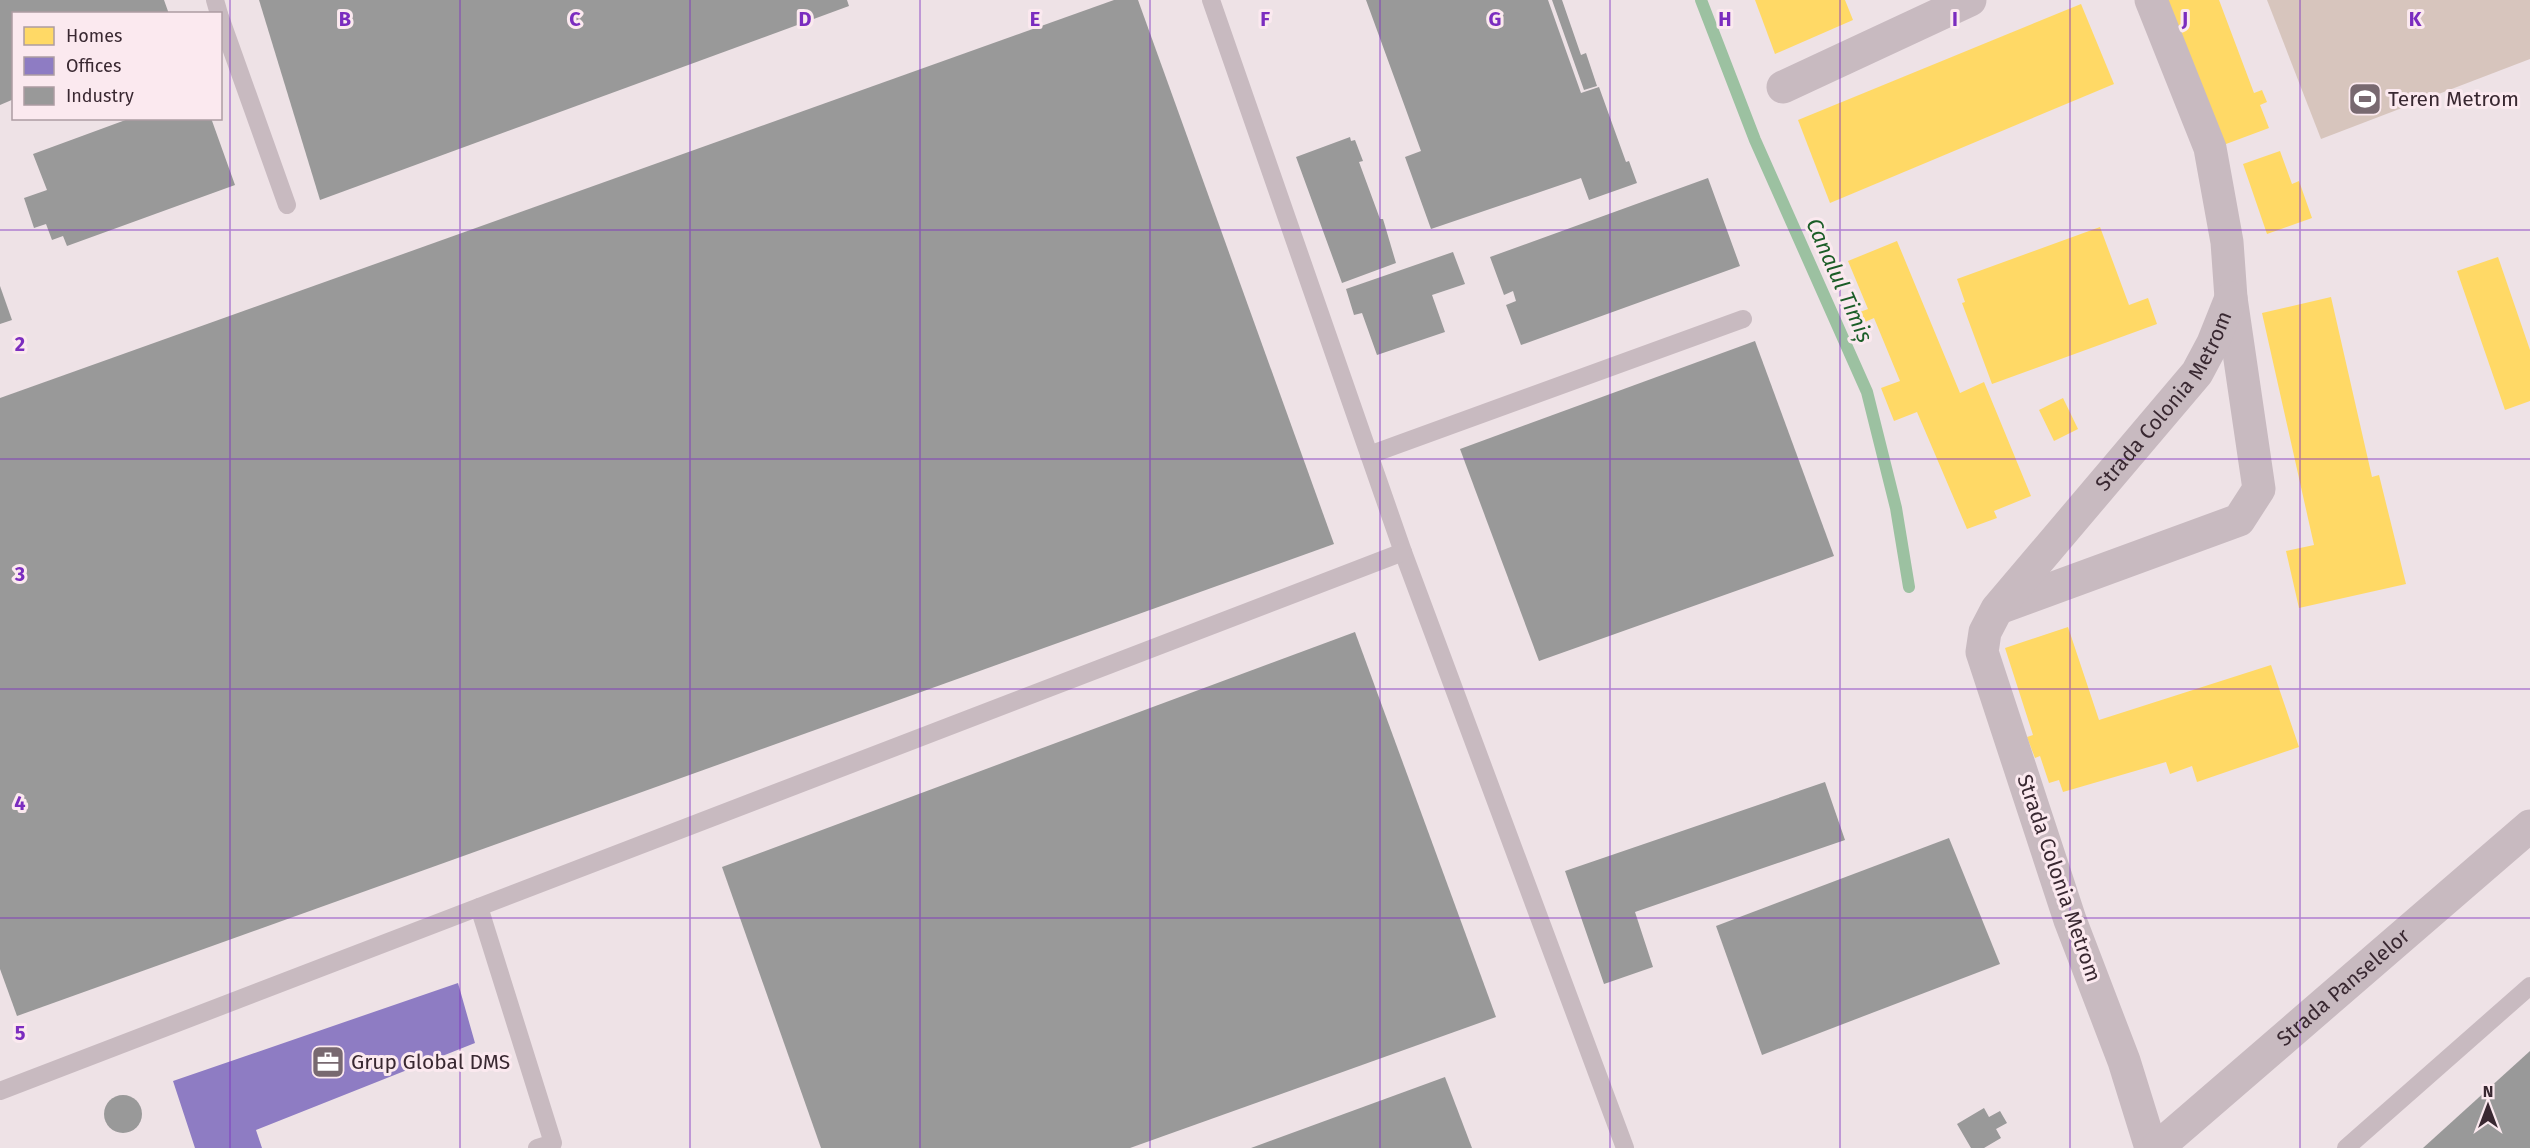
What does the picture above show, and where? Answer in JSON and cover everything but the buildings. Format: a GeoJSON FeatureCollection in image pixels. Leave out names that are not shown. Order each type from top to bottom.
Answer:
{"type":"FeatureCollection","features":[{"type":"Feature","properties":{"kind":"street"},"geometry":{"type":"LineString","coordinates":[[1783,87],[1933,8],[1970,0]]}},
{"type":"Feature","properties":{"kind":"street","name":"Strada Colonia Metrom"},"geometry":{"type":"LineString","coordinates":[[1997,609],[2239,520],[2259,489],[2231,298],[2227,242],[2210,148],[2151,0]]}},
{"type":"Feature","properties":{"kind":"street","name":"Strada Colonia Metrom"},"geometry":{"type":"LineString","coordinates":[[2151,1148],[2124,1061],[2070,920],[1982,652],[1985,632],[1997,609],[2197,373],[2213,343],[2231,298]]}},
{"type":"Feature","properties":{"kind":"street","name":"Strada Panselelor"},"geometry":{"type":"LineString","coordinates":[[2157,1148],[2530,826]]}},
{"type":"Feature","properties":{"kind":"lane"},"geometry":{"type":"LineString","coordinates":[[1210,0],[1403,552],[1624,1148]]}},
{"type":"Feature","properties":{"kind":"lane"},"geometry":{"type":"LineString","coordinates":[[222,21],[287,205]]}},
{"type":"Feature","properties":{"kind":"lane"},"geometry":{"type":"LineString","coordinates":[[1369,454],[1743,319]]}},
{"type":"Feature","properties":{"kind":"lane"},"geometry":{"type":"LineString","coordinates":[[0,1091],[1403,552]]}},
{"type":"Feature","properties":{"kind":"lane"},"geometry":{"type":"LineString","coordinates":[[479,907],[553,1143],[537,1148]]}},
{"type":"Feature","properties":{"kind":"lane"},"geometry":{"type":"LineString","coordinates":[[2346,1148],[2530,986]]}},
{"type":"Feature","properties":{"kind":"shaded area","name":"Teren Metrom"},"geometry":{"type":"Polygon","coordinates":[[[2267,0],[2530,0],[2530,59],[2321,139],[2267,0]]]}},
{"type":"Feature","properties":{"kind":"waterway","name":"Canalul Timiș"},"geometry":{"type":"LineString","coordinates":[[1701,0],[1755,140],[1867,392],[1896,508],[1909,587]]}},
{"type":"Feature","properties":{"kind":"place","name":"Teren Metrom"},"geometry":{"type":"Point","coordinates":[2365,99]}},
{"type":"Feature","properties":{"kind":"place","name":"Grup Global DMS"},"geometry":{"type":"Point","coordinates":[328,1062]}}]}
